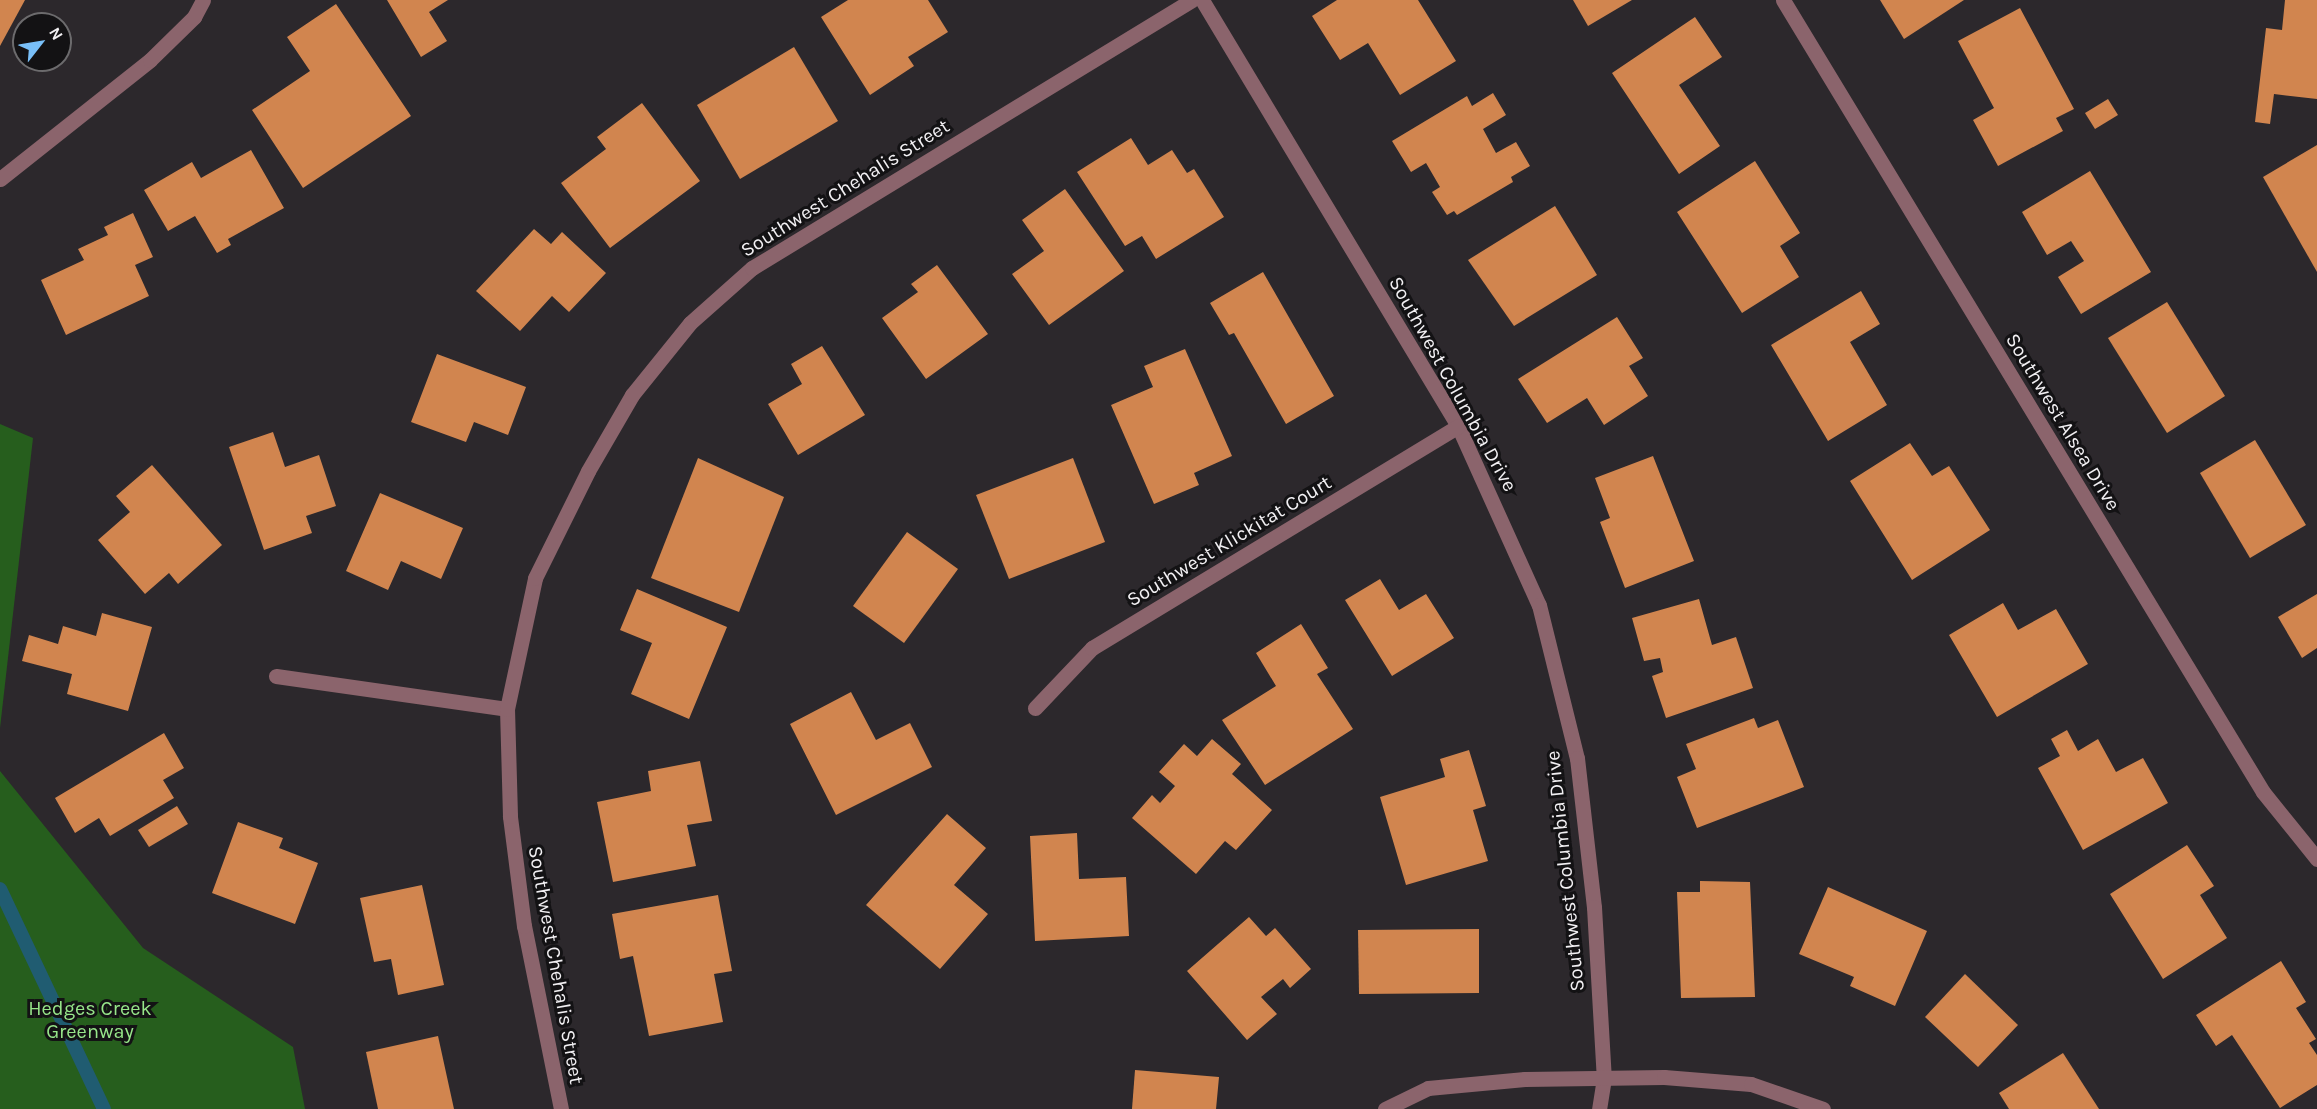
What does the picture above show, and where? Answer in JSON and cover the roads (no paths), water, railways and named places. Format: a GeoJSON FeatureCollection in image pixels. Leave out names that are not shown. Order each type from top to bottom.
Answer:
{"type":"FeatureCollection","features":[{"type":"Feature","properties":{"kind":"street"},"geometry":{"type":"LineString","coordinates":[[0,179],[150,60],[194,17],[203,0]]}},
{"type":"Feature","properties":{"kind":"street","name":"Southwest Chehalis Street"},"geometry":{"type":"LineString","coordinates":[[561,1109],[524,926],[510,816],[507,709],[535,578],[632,395],[690,323],[752,268],[1192,0]]}},
{"type":"Feature","properties":{"kind":"street","name":"Southwest Columbia Drive"},"geometry":{"type":"LineString","coordinates":[[1202,0],[1458,426],[1539,604],[1577,758],[1604,1078],[1599,1109]]}},
{"type":"Feature","properties":{"kind":"street","name":"Southwest Alsea Drive"},"geometry":{"type":"LineString","coordinates":[[1783,0],[2263,792],[2317,859]]}},
{"type":"Feature","properties":{"kind":"street","name":"Southwest Klickitat Court"},"geometry":{"type":"LineString","coordinates":[[1035,708],[1092,648],[1458,426]]}},
{"type":"Feature","properties":{"kind":"street"},"geometry":{"type":"LineString","coordinates":[[276,676],[507,709]]}},
{"type":"Feature","properties":{"kind":"street"},"geometry":{"type":"LineString","coordinates":[[1385,1109],[1428,1088],[1604,1078],[1750,1084],[1823,1109]]}},
{"type":"Feature","properties":{"kind":"waterway"},"geometry":{"type":"LineString","coordinates":[[0,889],[104,1109]]}},
{"type":"Feature","properties":{"kind":"park label","name":"Hedges Creek Greenway"},"geometry":{"type":"Point","coordinates":[90,1020]}}]}
